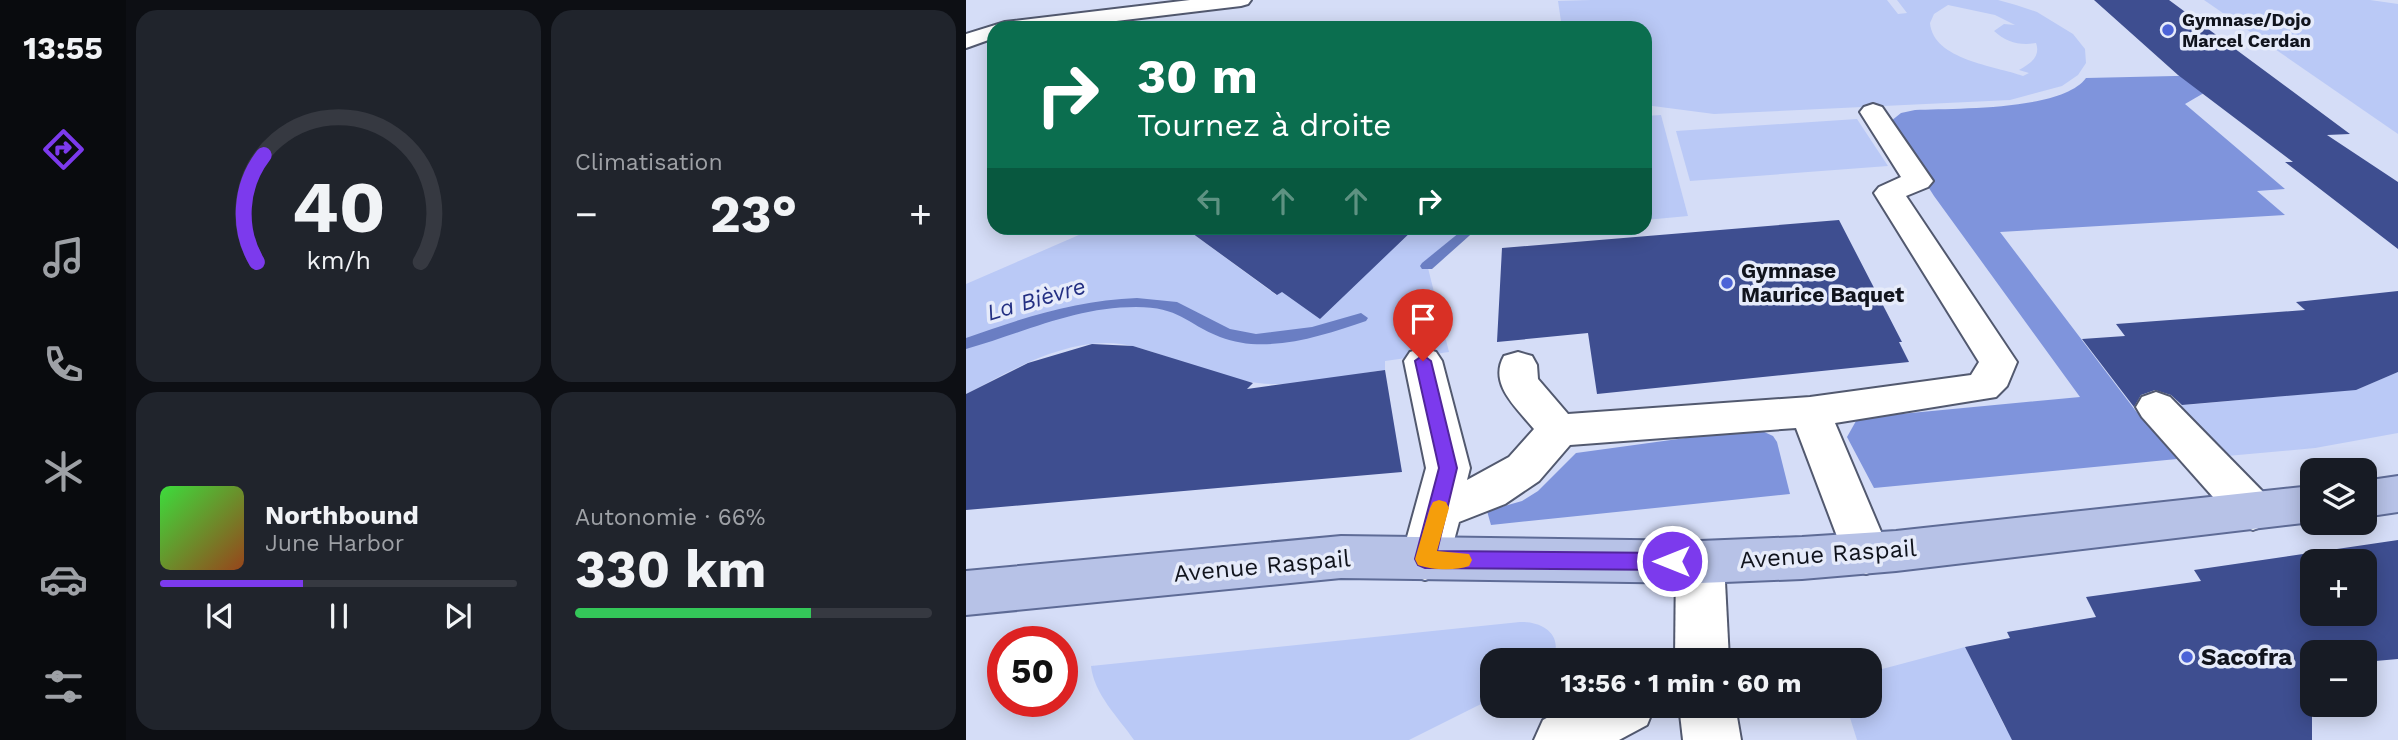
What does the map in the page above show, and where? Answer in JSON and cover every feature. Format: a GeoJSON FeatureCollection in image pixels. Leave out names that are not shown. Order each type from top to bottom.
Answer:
{"type":"FeatureCollection","features":[{"type":"Feature","properties":{"kind":"main road"},"geometry":{"type":"LineString","coordinates":[[2377,497],[2398,494]]}},
{"type":"Feature","properties":{"kind":"main road","name":"Avenue Raspail"},"geometry":{"type":"LineString","coordinates":[[966,593],[1341,557],[1700,562],[1866,553],[2300,505]]}},
{"type":"Feature","properties":{"kind":"street"},"geometry":{"type":"LineString","coordinates":[[1108,21],[1241,0]]}},
{"type":"Feature","properties":{"kind":"street"},"geometry":{"type":"LineString","coordinates":[[1439,510],[1489,491],[1524,469],[1558,429],[1810,412],[1982,387],[1993,376],[1998,362],[1889,193],[1918,181],[1873,112]]}},
{"type":"Feature","properties":{"kind":"street"},"geometry":{"type":"LineString","coordinates":[[1423,361],[1448,468],[1425,559]]}},
{"type":"Feature","properties":{"kind":"street"},"geometry":{"type":"LineString","coordinates":[[1518,365],[1519,383],[1558,429]]}},
{"type":"Feature","properties":{"kind":"street"},"geometry":{"type":"LineString","coordinates":[[2155,407],[2253,511]]}},
{"type":"Feature","properties":{"kind":"street"},"geometry":{"type":"LineString","coordinates":[[1810,412],[1866,553]]}},
{"type":"Feature","properties":{"kind":"street"},"geometry":{"type":"LineString","coordinates":[[1700,562],[1702,648]]}},
{"type":"Feature","properties":{"kind":"street"},"geometry":{"type":"LineString","coordinates":[[1563,740],[1603,718]]}},
{"type":"Feature","properties":{"kind":"street"},"geometry":{"type":"LineString","coordinates":[[1709,718],[1712,740]]}},
{"type":"Feature","properties":{"kind":"shaded area"},"geometry":{"type":"Polygon","coordinates":[[[1887,0],[1898,14],[1907,13],[1897,0],[1998,0],[2037,12],[2073,34],[2085,49],[2086,63],[2078,75],[2062,86],[2010,100],[1714,114],[1652,106],[1652,21],[1561,21],[1558,1],[1887,0]],[[1948,5],[1934,14],[1930,23],[1934,35],[1942,45],[1954,53],[1982,65],[2023,76],[2029,73],[2019,70],[2031,63],[2036,56],[2036,43],[2014,42],[1994,31],[2004,24],[2015,25],[1995,15],[1948,5]]]}},
{"type":"Feature","properties":{"kind":"shaded area"},"geometry":{"type":"Polygon","coordinates":[[[2204,0],[2370,0],[2398,4],[2398,134],[2204,0]]]}},
{"type":"Feature","properties":{"kind":"shaded area"},"geometry":{"type":"Polygon","coordinates":[[[2264,74],[2209,90],[2185,104],[2285,189],[2257,191],[2285,215],[2000,232],[2135,410],[2177,459],[1874,488],[1847,437],[1856,421],[1869,417],[2080,397],[1934,196],[1892,130],[1891,121],[1901,113],[1915,110],[2006,106],[2055,97],[2073,89],[2086,78],[2264,74]]]}},
{"type":"Feature","properties":{"kind":"shaded area"},"geometry":{"type":"Polygon","coordinates":[[[1661,115],[1688,216],[1652,219],[1652,116],[1661,115]]]}},
{"type":"Feature","properties":{"kind":"shaded area"},"geometry":{"type":"Polygon","coordinates":[[[1857,119],[1888,166],[1690,181],[1676,131],[1857,119]]]}},
{"type":"Feature","properties":{"kind":"shaded area"},"geometry":{"type":"Polygon","coordinates":[[[1079,235],[1195,235],[1276,295],[1378,235],[1458,235],[1427,264],[1449,352],[1385,361],[1385,370],[1305,382],[1273,384],[1227,377],[1136,347],[1114,343],[1069,348],[1048,355],[1026,363],[966,394],[966,284],[1079,235]]]}},
{"type":"Feature","properties":{"kind":"shaded area"},"geometry":{"type":"Polygon","coordinates":[[[2398,372],[2398,433],[2315,448],[2227,456],[2164,407],[2358,389],[2398,372]]]}},
{"type":"Feature","properties":{"kind":"shaded area"},"geometry":{"type":"Polygon","coordinates":[[[1762,431],[1773,436],[1777,442],[1790,494],[1491,525],[1487,511],[1522,501],[1538,491],[1576,453],[1722,433],[1762,431]]]}},
{"type":"Feature","properties":{"kind":"shaded area"},"geometry":{"type":"Polygon","coordinates":[[[1520,622],[1543,627],[1549,631],[1556,643],[1555,648],[1480,648],[1480,704],[1409,740],[1134,740],[1102,696],[1091,666],[1520,622]]]}},
{"type":"Feature","properties":{"kind":"shaded area"},"geometry":{"type":"Polygon","coordinates":[[[1965,647],[2006,729],[2034,723],[2042,740],[1857,740],[1850,718],[1882,718],[1882,669],[1965,647]]]}},
{"type":"Feature","properties":{"kind":"building"},"geometry":{"type":"Polygon","coordinates":[[[2094,0],[2169,0],[2350,134],[2327,135],[2398,182],[2398,249],[2285,162],[2293,162],[2178,75],[2094,0]]]}},
{"type":"Feature","properties":{"kind":"building","name":"Gymnase Maurice Baquet"},"geometry":{"type":"Polygon","coordinates":[[[1839,220],[1902,342],[1899,342],[1909,362],[1597,394],[1588,333],[1497,342],[1502,248],[1839,220]]]}},
{"type":"Feature","properties":{"kind":"building"},"geometry":{"type":"Polygon","coordinates":[[[1195,235],[1408,235],[1320,319],[1282,292],[1277,295],[1195,235]]]}},
{"type":"Feature","properties":{"kind":"building"},"geometry":{"type":"Polygon","coordinates":[[[2398,291],[2398,372],[2356,390],[2182,405],[2171,395],[2155,390],[2141,395],[2134,407],[2082,339],[2125,336],[2116,324],[2305,310],[2296,302],[2398,291]]]}},
{"type":"Feature","properties":{"kind":"building"},"geometry":{"type":"Polygon","coordinates":[[[1092,344],[1133,346],[1253,383],[1247,389],[1385,370],[1402,472],[966,510],[966,394],[1028,363],[1092,344]]]}},
{"type":"Feature","properties":{"kind":"building"},"geometry":{"type":"Polygon","coordinates":[[[2398,540],[2398,659],[2377,661],[2377,640],[2300,640],[2300,717],[2312,717],[2312,740],[2012,740],[1965,647],[2010,638],[2007,632],[2096,617],[2086,597],[2201,581],[2194,570],[2300,554],[2300,626],[2377,626],[2377,549],[2337,549],[2398,540]]]}},
{"type":"Feature","properties":{"kind":"waterway","name":"La Bièvre"},"geometry":{"type":"LineString","coordinates":[[1427,266],[1464,235]]}},
{"type":"Feature","properties":{"kind":"waterway","name":"La Bièvre"},"geometry":{"type":"LineString","coordinates":[[966,344],[1062,312],[1112,303],[1137,302],[1172,306],[1225,333],[1256,339],[1293,336],[1361,318]]}},
{"type":"Feature","properties":{"kind":"slow traffic"},"geometry":{"type":"LineString","coordinates":[[1439,508],[1425,559],[1462,560]]}},
{"type":"Feature","properties":{"kind":"place","name":"Gymnase/Dojo Marcel Cerdan"},"geometry":{"type":"Point","coordinates":[2168,30]}},
{"type":"Feature","properties":{"kind":"place","name":"Gymnase Maurice Baquet"},"geometry":{"type":"Point","coordinates":[1727,283]}},
{"type":"Feature","properties":{"kind":"place","name":"Sacofra"},"geometry":{"type":"Point","coordinates":[2187,657]}},
{"type":"Feature","properties":{"kind":"route"},"geometry":{"type":"LineString","coordinates":[[1423,361],[1448,468],[1425,559],[1672,561]]}}]}
